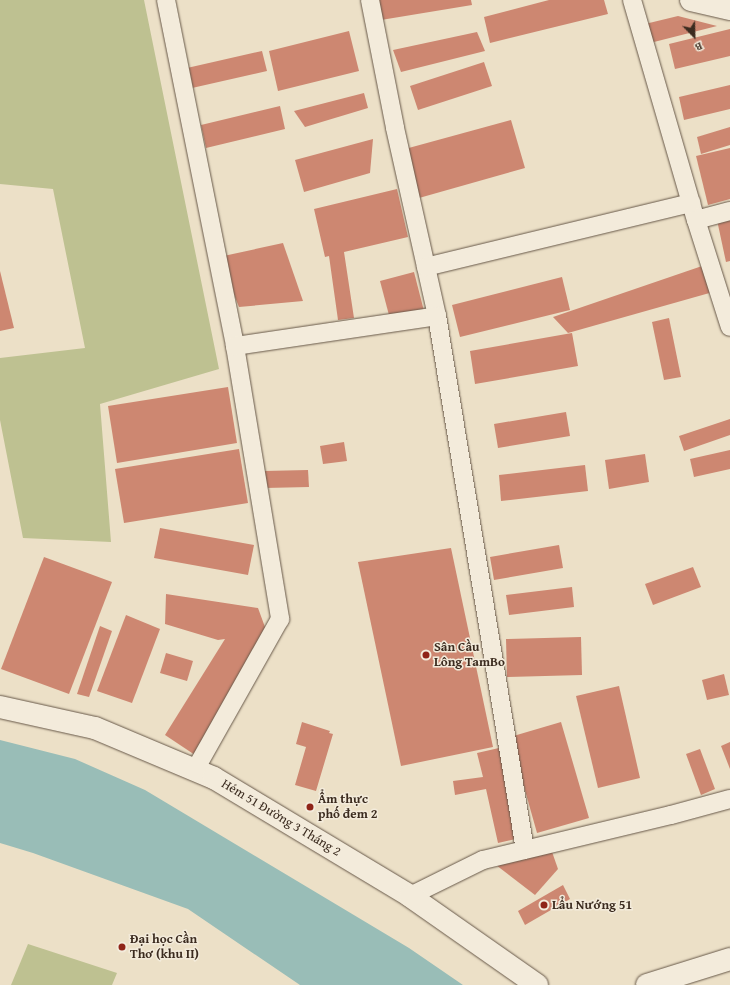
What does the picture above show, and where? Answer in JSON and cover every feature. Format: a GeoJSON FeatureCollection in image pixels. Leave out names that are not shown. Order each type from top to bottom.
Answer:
{"type":"FeatureCollection","features":[{"type":"Feature","properties":{"kind":"street"},"geometry":{"type":"LineString","coordinates":[[691,0],[730,8]]}},
{"type":"Feature","properties":{"kind":"street","name":"Hẻm 51 Đường 3 Tháng 2"},"geometry":{"type":"LineString","coordinates":[[0,707],[95,728],[214,778],[410,896],[537,985]]}},
{"type":"Feature","properties":{"kind":"street"},"geometry":{"type":"LineString","coordinates":[[647,985],[730,959]]}},
{"type":"Feature","properties":{"kind":"lane"},"geometry":{"type":"LineString","coordinates":[[166,0],[235,346],[280,619],[195,770]]}},
{"type":"Feature","properties":{"kind":"lane"},"geometry":{"type":"LineString","coordinates":[[370,0],[395,128],[437,316],[525,850]]}},
{"type":"Feature","properties":{"kind":"lane"},"geometry":{"type":"LineString","coordinates":[[632,0],[693,211],[730,327]]}},
{"type":"Feature","properties":{"kind":"lane"},"geometry":{"type":"LineString","coordinates":[[426,267],[693,211],[730,211]]}},
{"type":"Feature","properties":{"kind":"lane"},"geometry":{"type":"LineString","coordinates":[[235,346],[437,316]]}},
{"type":"Feature","properties":{"kind":"lane"},"geometry":{"type":"LineString","coordinates":[[410,896],[483,860],[672,815],[730,799]]}},
{"type":"Feature","properties":{"kind":"green space"},"geometry":{"type":"Polygon","coordinates":[[[0,0],[144,0],[219,369],[100,404],[111,542],[23,538],[0,420],[0,358],[85,348],[53,189],[0,184],[0,0]]]}},
{"type":"Feature","properties":{"kind":"green space"},"geometry":{"type":"Polygon","coordinates":[[[28,944],[117,973],[112,985],[11,985],[28,944]]]}},
{"type":"Feature","properties":{"kind":"water"},"geometry":{"type":"Polygon","coordinates":[[[0,740],[75,759],[145,790],[409,948],[463,985],[300,985],[188,909],[33,853],[0,843],[0,740]]]}},
{"type":"Feature","properties":{"kind":"building"},"geometry":{"type":"Polygon","coordinates":[[[378,0],[471,0],[472,5],[381,20],[378,0]]]}},
{"type":"Feature","properties":{"kind":"building"},"geometry":{"type":"Polygon","coordinates":[[[549,0],[604,0],[608,14],[490,43],[484,17],[549,0]]]}},
{"type":"Feature","properties":{"kind":"building"},"geometry":{"type":"Polygon","coordinates":[[[678,16],[717,26],[650,43],[645,24],[678,16]]]}},
{"type":"Feature","properties":{"kind":"building"},"geometry":{"type":"Polygon","coordinates":[[[730,29],[730,56],[675,69],[669,44],[730,29]]]}},
{"type":"Feature","properties":{"kind":"building"},"geometry":{"type":"Polygon","coordinates":[[[349,31],[359,71],[278,91],[269,51],[349,31]]]}},
{"type":"Feature","properties":{"kind":"building"},"geometry":{"type":"Polygon","coordinates":[[[477,32],[485,51],[401,72],[393,50],[477,32]]]}},
{"type":"Feature","properties":{"kind":"building"},"geometry":{"type":"Polygon","coordinates":[[[262,51],[267,71],[192,88],[187,68],[262,51]]]}},
{"type":"Feature","properties":{"kind":"building"},"geometry":{"type":"Polygon","coordinates":[[[484,62],[492,86],[418,110],[410,86],[484,62]]]}},
{"type":"Feature","properties":{"kind":"building"},"geometry":{"type":"Polygon","coordinates":[[[730,85],[730,109],[684,120],[679,97],[730,85]]]}},
{"type":"Feature","properties":{"kind":"building"},"geometry":{"type":"Polygon","coordinates":[[[364,93],[368,108],[305,127],[294,111],[364,93]]]}},
{"type":"Feature","properties":{"kind":"building"},"geometry":{"type":"Polygon","coordinates":[[[280,106],[285,129],[206,148],[201,125],[280,106]]]}},
{"type":"Feature","properties":{"kind":"building"},"geometry":{"type":"Polygon","coordinates":[[[511,120],[525,168],[419,198],[405,149],[511,120]]]}},
{"type":"Feature","properties":{"kind":"building"},"geometry":{"type":"Polygon","coordinates":[[[730,127],[730,145],[701,154],[697,137],[730,127]]]}},
{"type":"Feature","properties":{"kind":"building"},"geometry":{"type":"Polygon","coordinates":[[[373,139],[370,173],[304,192],[295,160],[373,139]]]}},
{"type":"Feature","properties":{"kind":"building"},"geometry":{"type":"Polygon","coordinates":[[[730,148],[730,199],[708,205],[696,156],[730,148]]]}},
{"type":"Feature","properties":{"kind":"building"},"geometry":{"type":"Polygon","coordinates":[[[397,189],[408,237],[344,252],[354,318],[338,320],[329,256],[325,257],[314,209],[397,189]]]}},
{"type":"Feature","properties":{"kind":"building"},"geometry":{"type":"Polygon","coordinates":[[[730,218],[730,261],[726,262],[717,220],[730,218]]]}},
{"type":"Feature","properties":{"kind":"building"},"geometry":{"type":"Polygon","coordinates":[[[283,243],[303,301],[239,307],[219,257],[283,243]]]}},
{"type":"Feature","properties":{"kind":"building"},"geometry":{"type":"Polygon","coordinates":[[[705,265],[713,292],[568,333],[553,317],[705,265]]]}},
{"type":"Feature","properties":{"kind":"building"},"geometry":{"type":"Polygon","coordinates":[[[0,271],[14,328],[0,331],[0,271]]]}},
{"type":"Feature","properties":{"kind":"building"},"geometry":{"type":"Polygon","coordinates":[[[414,272],[424,311],[390,319],[380,281],[414,272]]]}},
{"type":"Feature","properties":{"kind":"building"},"geometry":{"type":"Polygon","coordinates":[[[562,277],[570,310],[460,337],[452,305],[562,277]]]}},
{"type":"Feature","properties":{"kind":"building"},"geometry":{"type":"Polygon","coordinates":[[[669,318],[681,377],[664,380],[652,322],[669,318]]]}},
{"type":"Feature","properties":{"kind":"building"},"geometry":{"type":"Polygon","coordinates":[[[572,333],[578,366],[475,384],[470,351],[572,333]]]}},
{"type":"Feature","properties":{"kind":"building"},"geometry":{"type":"Polygon","coordinates":[[[228,387],[237,443],[117,463],[108,406],[228,387]]]}},
{"type":"Feature","properties":{"kind":"building"},"geometry":{"type":"Polygon","coordinates":[[[566,412],[570,436],[498,448],[494,424],[566,412]]]}},
{"type":"Feature","properties":{"kind":"building"},"geometry":{"type":"Polygon","coordinates":[[[730,419],[730,435],[684,451],[679,436],[730,419]]]}},
{"type":"Feature","properties":{"kind":"building"},"geometry":{"type":"Polygon","coordinates":[[[344,442],[347,461],[323,464],[320,446],[344,442]]]}},
{"type":"Feature","properties":{"kind":"building"},"geometry":{"type":"Polygon","coordinates":[[[239,449],[248,503],[124,523],[115,469],[239,449]]]}},
{"type":"Feature","properties":{"kind":"building"},"geometry":{"type":"Polygon","coordinates":[[[730,450],[730,469],[694,477],[690,459],[730,450]]]}},
{"type":"Feature","properties":{"kind":"building"},"geometry":{"type":"Polygon","coordinates":[[[645,454],[649,482],[609,489],[605,460],[645,454]]]}},
{"type":"Feature","properties":{"kind":"building"},"geometry":{"type":"Polygon","coordinates":[[[585,465],[588,491],[501,501],[499,475],[585,465]]]}},
{"type":"Feature","properties":{"kind":"building"},"geometry":{"type":"Polygon","coordinates":[[[308,470],[309,487],[265,488],[264,471],[308,470]]]}},
{"type":"Feature","properties":{"kind":"building"},"geometry":{"type":"Polygon","coordinates":[[[160,528],[254,545],[248,575],[154,558],[160,528]]]}},
{"type":"Feature","properties":{"kind":"building"},"geometry":{"type":"Polygon","coordinates":[[[559,545],[563,568],[494,580],[490,557],[559,545]]]}},
{"type":"Feature","properties":{"kind":"building","name":"Sân Cầu Lông TamBo"},"geometry":{"type":"Polygon","coordinates":[[[451,548],[493,747],[401,766],[358,562],[451,548]]]}},
{"type":"Feature","properties":{"kind":"building"},"geometry":{"type":"Polygon","coordinates":[[[44,557],[112,582],[69,694],[1,669],[44,557]]]}},
{"type":"Feature","properties":{"kind":"building"},"geometry":{"type":"Polygon","coordinates":[[[693,567],[701,587],[653,605],[645,584],[693,567]]]}},
{"type":"Feature","properties":{"kind":"building"},"geometry":{"type":"Polygon","coordinates":[[[572,587],[574,607],[509,615],[506,595],[572,587]]]}},
{"type":"Feature","properties":{"kind":"building"},"geometry":{"type":"Polygon","coordinates":[[[166,594],[258,608],[269,638],[195,755],[165,735],[225,639],[218,640],[165,624],[166,594]]]}},
{"type":"Feature","properties":{"kind":"building"},"geometry":{"type":"Polygon","coordinates":[[[126,615],[160,629],[132,703],[97,691],[126,615]]]}},
{"type":"Feature","properties":{"kind":"building"},"geometry":{"type":"Polygon","coordinates":[[[100,626],[112,631],[89,697],[77,694],[100,626]]]}},
{"type":"Feature","properties":{"kind":"building"},"geometry":{"type":"Polygon","coordinates":[[[581,637],[582,675],[507,677],[506,639],[581,637]]]}},
{"type":"Feature","properties":{"kind":"building"},"geometry":{"type":"Polygon","coordinates":[[[166,653],[193,661],[187,681],[160,673],[166,653]]]}},
{"type":"Feature","properties":{"kind":"building"},"geometry":{"type":"Polygon","coordinates":[[[724,674],[729,695],[707,700],[702,680],[724,674]]]}},
{"type":"Feature","properties":{"kind":"building"},"geometry":{"type":"Polygon","coordinates":[[[619,686],[640,778],[598,788],[576,696],[619,686]]]}},
{"type":"Feature","properties":{"kind":"building"},"geometry":{"type":"Polygon","coordinates":[[[302,722],[330,731],[329,733],[333,734],[316,791],[295,785],[306,747],[296,744],[302,722]]]}},
{"type":"Feature","properties":{"kind":"building"},"geometry":{"type":"Polygon","coordinates":[[[561,722],[589,818],[537,833],[510,737],[561,722]]]}},
{"type":"Feature","properties":{"kind":"building"},"geometry":{"type":"Polygon","coordinates":[[[730,742],[730,769],[721,746],[730,742]]]}},
{"type":"Feature","properties":{"kind":"building"},"geometry":{"type":"Polygon","coordinates":[[[499,748],[520,838],[498,843],[486,789],[455,795],[453,781],[483,777],[477,753],[499,748]]]}},
{"type":"Feature","properties":{"kind":"building"},"geometry":{"type":"Polygon","coordinates":[[[700,749],[715,789],[701,795],[686,754],[700,749]]]}},
{"type":"Feature","properties":{"kind":"building"},"geometry":{"type":"Polygon","coordinates":[[[551,849],[558,869],[535,895],[496,865],[551,849]]]}},
{"type":"Feature","properties":{"kind":"building","name":"Lẩu Nướng 51"},"geometry":{"type":"Polygon","coordinates":[[[563,885],[570,899],[525,925],[518,911],[563,885]]]}},
{"type":"Feature","properties":{"kind":"place","name":"Sân Cầu Lông TamBo"},"geometry":{"type":"Point","coordinates":[426,655]}},
{"type":"Feature","properties":{"kind":"place","name":"Ẩm thực phố đem 2"},"geometry":{"type":"Point","coordinates":[310,807]}},
{"type":"Feature","properties":{"kind":"place","name":"Lẩu Nướng 51"},"geometry":{"type":"Point","coordinates":[544,905]}},
{"type":"Feature","properties":{"kind":"place","name":"Đại học Cần Thơ (khu II)"},"geometry":{"type":"Point","coordinates":[122,947]}}]}
